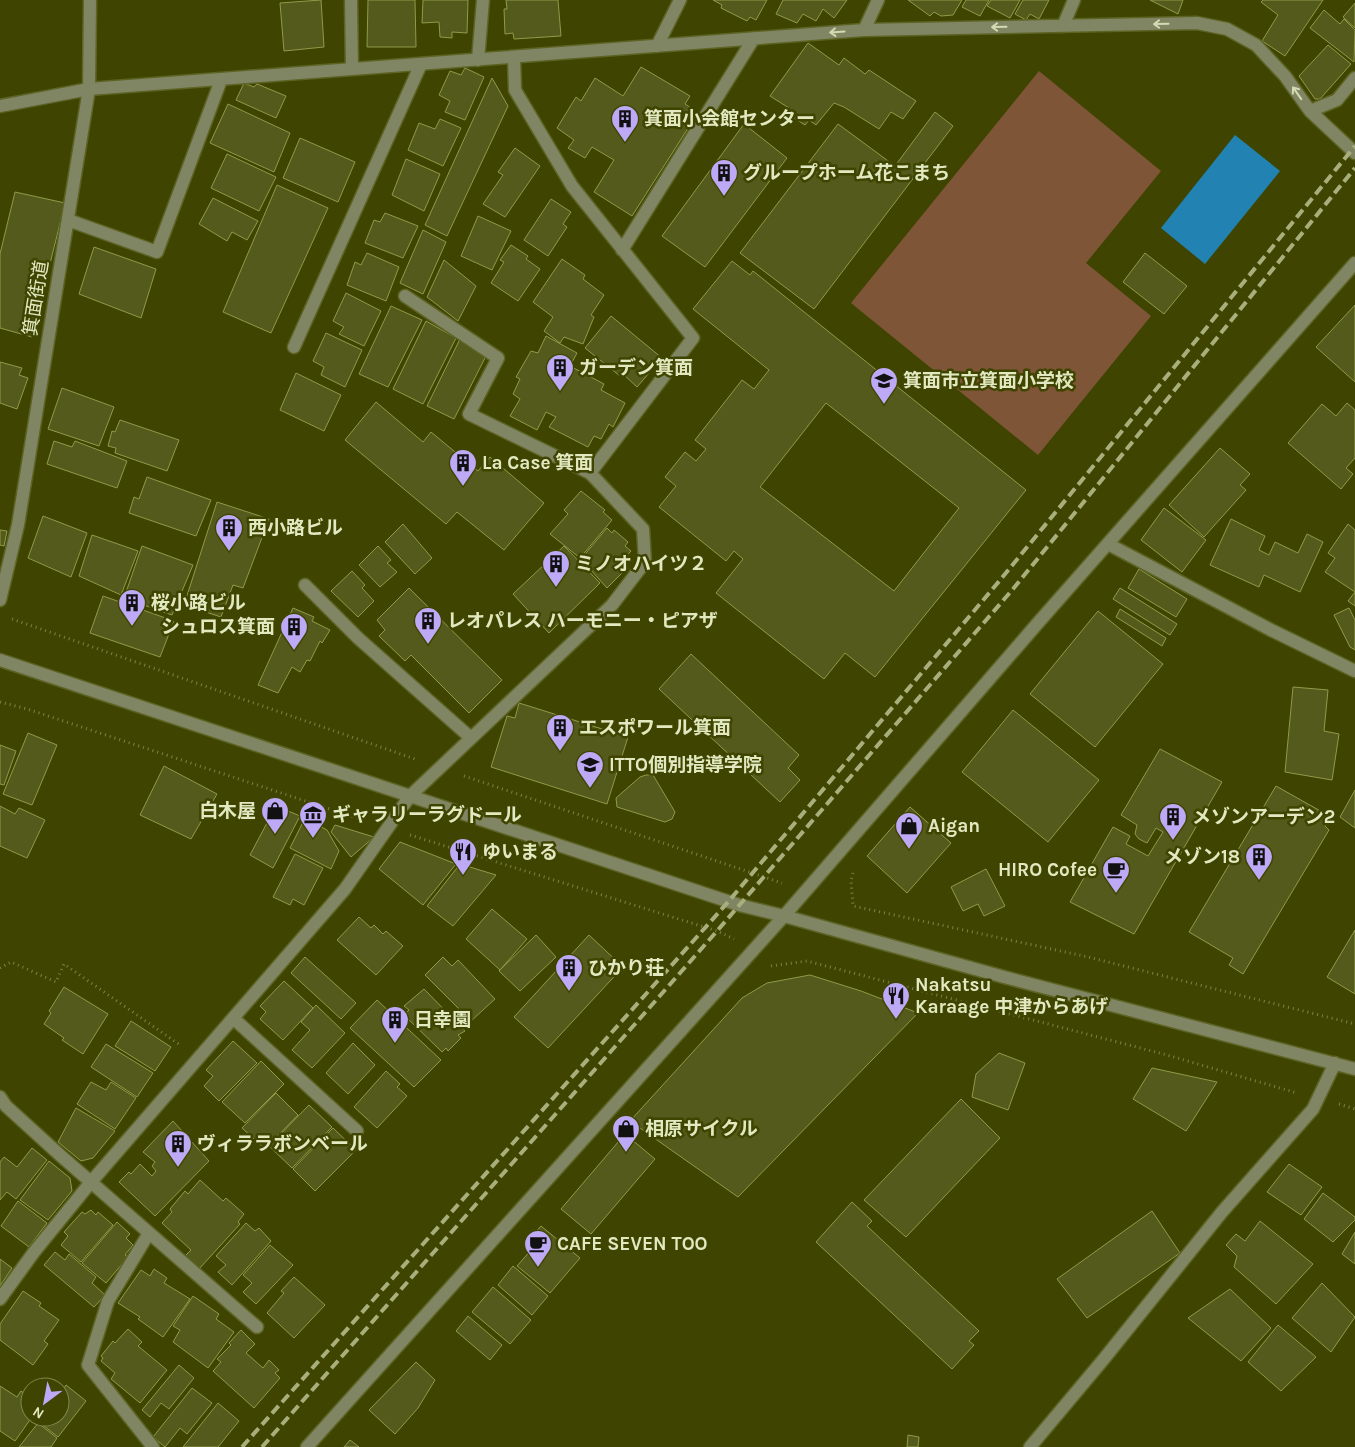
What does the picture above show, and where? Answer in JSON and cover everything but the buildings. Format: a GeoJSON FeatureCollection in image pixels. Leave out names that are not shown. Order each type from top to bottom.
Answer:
{"type":"FeatureCollection","features":[{"type":"Feature","properties":{"kind":"street","name":"箕面街道"},"geometry":{"type":"LineString","coordinates":[[0,600],[18,525],[89,89],[90,0]]}},
{"type":"Feature","properties":{"kind":"street"},"geometry":{"type":"LineString","coordinates":[[351,0],[352,69]]}},
{"type":"Feature","properties":{"kind":"street"},"geometry":{"type":"LineString","coordinates":[[478,60],[483,0]]}},
{"type":"Feature","properties":{"kind":"street"},"geometry":{"type":"LineString","coordinates":[[657,46],[680,0]]}},
{"type":"Feature","properties":{"kind":"street"},"geometry":{"type":"LineString","coordinates":[[864,30],[878,0]]}},
{"type":"Feature","properties":{"kind":"street"},"geometry":{"type":"LineString","coordinates":[[1063,26],[1074,0]]}},
{"type":"Feature","properties":{"kind":"street"},"geometry":{"type":"LineString","coordinates":[[0,106],[89,89],[864,30],[1197,23],[1227,29],[1256,45],[1285,76],[1310,111],[1355,153]]}},
{"type":"Feature","properties":{"kind":"street"},"geometry":{"type":"LineString","coordinates":[[622,250],[754,38]]}},
{"type":"Feature","properties":{"kind":"street"},"geometry":{"type":"LineString","coordinates":[[514,57],[515,90],[572,186],[693,338],[590,473]]}},
{"type":"Feature","properties":{"kind":"street"},"geometry":{"type":"LineString","coordinates":[[294,347],[421,64]]}},
{"type":"Feature","properties":{"kind":"street"},"geometry":{"type":"LineString","coordinates":[[1310,111],[1336,100],[1355,78]]}},
{"type":"Feature","properties":{"kind":"street"},"geometry":{"type":"LineString","coordinates":[[68,220],[157,252],[221,80]]}},
{"type":"Feature","properties":{"kind":"street"},"geometry":{"type":"LineString","coordinates":[[307,1447],[784,916],[1355,263]]}},
{"type":"Feature","properties":{"kind":"street"},"geometry":{"type":"LineString","coordinates":[[0,1299],[34,1252],[91,1182],[345,889],[410,796],[612,605],[645,562],[643,529],[590,473],[469,414],[498,358],[405,296]]}},
{"type":"Feature","properties":{"kind":"street"},"geometry":{"type":"LineString","coordinates":[[1108,544],[1271,630],[1355,671]]}},
{"type":"Feature","properties":{"kind":"street"},"geometry":{"type":"LineString","coordinates":[[305,585],[358,638],[471,738]]}},
{"type":"Feature","properties":{"kind":"street"},"geometry":{"type":"LineString","coordinates":[[0,660],[728,902],[1355,1069]]}},
{"type":"Feature","properties":{"kind":"street"},"geometry":{"type":"LineString","coordinates":[[233,1018],[358,1131]]}},
{"type":"Feature","properties":{"kind":"street"},"geometry":{"type":"LineString","coordinates":[[1030,1447],[1222,1212],[1313,1109],[1335,1063]]}},
{"type":"Feature","properties":{"kind":"street"},"geometry":{"type":"LineString","coordinates":[[0,1097],[6,1106],[257,1327]]}},
{"type":"Feature","properties":{"kind":"street"},"geometry":{"type":"LineString","coordinates":[[149,1233],[108,1302],[88,1366],[152,1447]]}},
{"type":"Feature","properties":{"kind":"path"},"geometry":{"type":"LineString","coordinates":[[9,618],[440,768],[789,886]]}},
{"type":"Feature","properties":{"kind":"path"},"geometry":{"type":"LineString","coordinates":[[855,867],[851,880],[853,906],[1088,957],[1355,1024]]}},
{"type":"Feature","properties":{"kind":"path"},"geometry":{"type":"LineString","coordinates":[[765,970],[772,965],[806,961],[1167,1055],[1355,1109]]}},
{"type":"Feature","properties":{"kind":"path"},"geometry":{"type":"LineString","coordinates":[[0,968],[11,962],[56,982],[64,964],[198,1058]]}},
{"type":"Feature","properties":{"kind":"shaded area"},"geometry":{"type":"Polygon","coordinates":[[[1039,71],[1161,171],[1086,263],[1151,316],[1038,455],[851,303],[1039,71]]]}},
{"type":"Feature","properties":{"kind":"water"},"geometry":{"type":"Polygon","coordinates":[[[1235,135],[1280,171],[1205,264],[1161,228],[1235,135]]]}},
{"type":"Feature","properties":{"kind":"railway"},"geometry":{"type":"LineString","coordinates":[[242,1447],[728,902],[1001,579],[1355,146]]}},
{"type":"Feature","properties":{"kind":"railway"},"geometry":{"type":"LineString","coordinates":[[262,1447],[717,931],[1013,589],[1355,168]]}},
{"type":"Feature","properties":{"kind":"place","name":"箕面小会館センター"},"geometry":{"type":"Point","coordinates":[625,143]}},
{"type":"Feature","properties":{"kind":"place","name":"グループホーム花こまち"},"geometry":{"type":"Point","coordinates":[724,197]}},
{"type":"Feature","properties":{"kind":"place","name":"ガーデン箕面"},"geometry":{"type":"Point","coordinates":[560,392]}},
{"type":"Feature","properties":{"kind":"place","name":"箕面市立箕面小学校"},"geometry":{"type":"Point","coordinates":[884,405]}},
{"type":"Feature","properties":{"kind":"place","name":"La Case 箕面"},"geometry":{"type":"Point","coordinates":[463,487]}},
{"type":"Feature","properties":{"kind":"place","name":"西小路ビル"},"geometry":{"type":"Point","coordinates":[229,552]}},
{"type":"Feature","properties":{"kind":"place","name":"ミノオハイツ２"},"geometry":{"type":"Point","coordinates":[556,588]}},
{"type":"Feature","properties":{"kind":"place","name":"桜小路ビル"},"geometry":{"type":"Point","coordinates":[132,627]}},
{"type":"Feature","properties":{"kind":"place","name":"レオパレス ハーモニー・ピアザ"},"geometry":{"type":"Point","coordinates":[428,645]}},
{"type":"Feature","properties":{"kind":"place","name":"シュロス箕面"},"geometry":{"type":"Point","coordinates":[294,651]}},
{"type":"Feature","properties":{"kind":"place","name":"エスポワール箕面"},"geometry":{"type":"Point","coordinates":[560,752]}},
{"type":"Feature","properties":{"kind":"place","name":"ITTO個別指導学院"},"geometry":{"type":"Point","coordinates":[590,789]}},
{"type":"Feature","properties":{"kind":"place","name":"白木屋"},"geometry":{"type":"Point","coordinates":[275,835]}},
{"type":"Feature","properties":{"kind":"place","name":"ギャラリーラグドール"},"geometry":{"type":"Point","coordinates":[313,839]}},
{"type":"Feature","properties":{"kind":"place","name":"メゾンアーデン2"},"geometry":{"type":"Point","coordinates":[1173,841]}},
{"type":"Feature","properties":{"kind":"place","name":"Aigan"},"geometry":{"type":"Point","coordinates":[909,850]}},
{"type":"Feature","properties":{"kind":"place","name":"ゆいまる"},"geometry":{"type":"Point","coordinates":[463,876]}},
{"type":"Feature","properties":{"kind":"place","name":"メゾン18"},"geometry":{"type":"Point","coordinates":[1259,881]}},
{"type":"Feature","properties":{"kind":"place","name":"HIRO Cofee"},"geometry":{"type":"Point","coordinates":[1116,894]}},
{"type":"Feature","properties":{"kind":"place","name":"ひかり荘"},"geometry":{"type":"Point","coordinates":[569,992]}},
{"type":"Feature","properties":{"kind":"place","name":"Nakatsu Karaage 中津からあげ"},"geometry":{"type":"Point","coordinates":[896,1020]}},
{"type":"Feature","properties":{"kind":"place","name":"日幸園"},"geometry":{"type":"Point","coordinates":[395,1044]}},
{"type":"Feature","properties":{"kind":"place","name":"相原サイクル"},"geometry":{"type":"Point","coordinates":[626,1153]}},
{"type":"Feature","properties":{"kind":"place","name":"ヴィララボンベール"},"geometry":{"type":"Point","coordinates":[178,1168]}},
{"type":"Feature","properties":{"kind":"place","name":"CAFE SEVEN TOO"},"geometry":{"type":"Point","coordinates":[538,1268]}}]}
